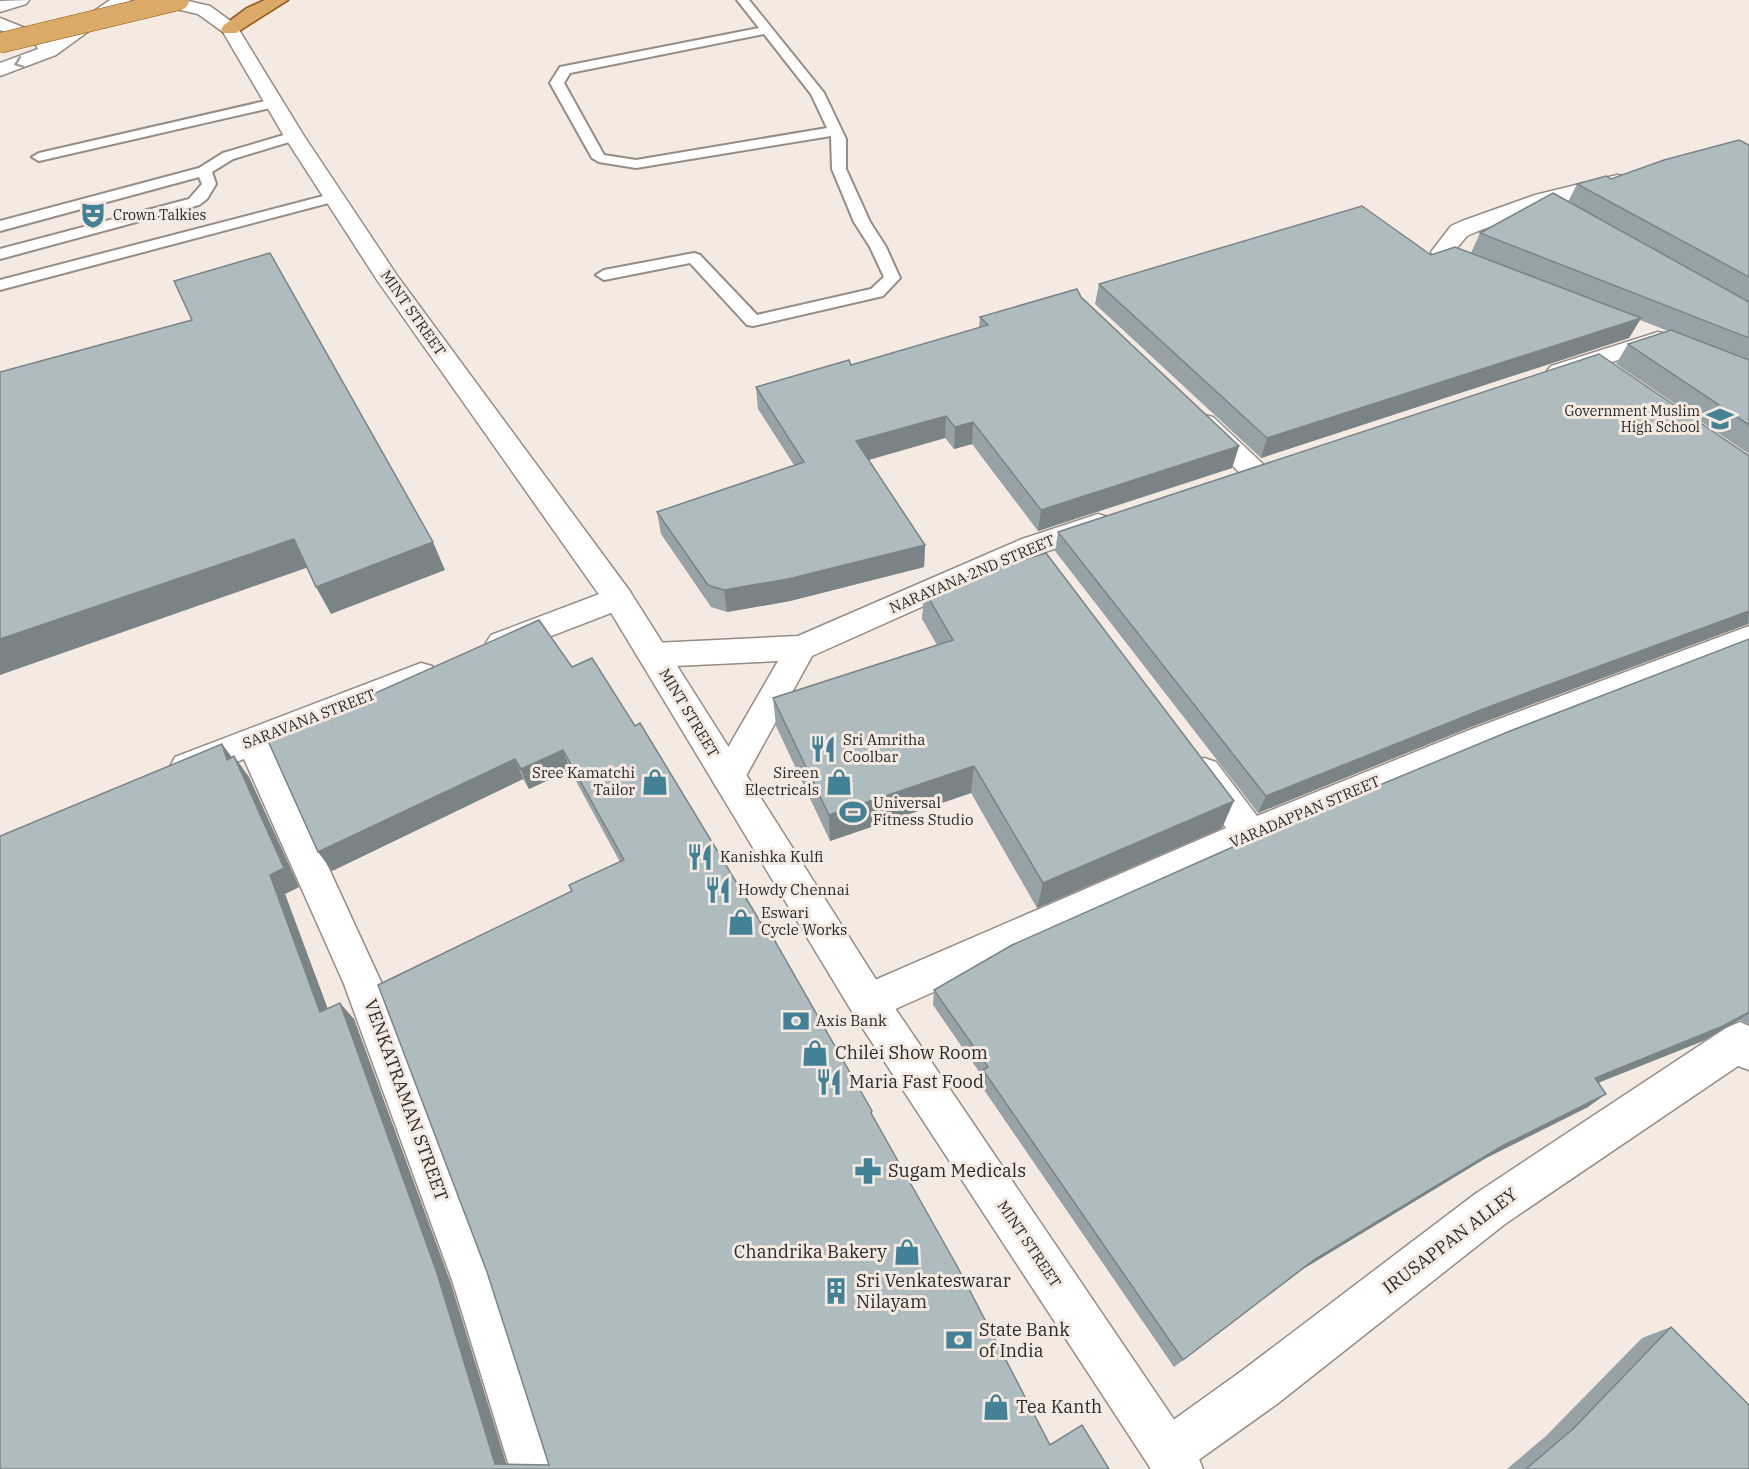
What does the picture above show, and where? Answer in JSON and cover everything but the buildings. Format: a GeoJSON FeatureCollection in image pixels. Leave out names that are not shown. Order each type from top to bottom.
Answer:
{"type":"FeatureCollection","features":[{"type":"Feature","properties":{"kind":"main road"},"geometry":{"type":"LineString","coordinates":[[0,27],[116,0]]}},
{"type":"Feature","properties":{"kind":"main road"},"geometry":{"type":"LineString","coordinates":[[0,43],[179,0]]}},
{"type":"Feature","properties":{"kind":"main road"},"geometry":{"type":"LineString","coordinates":[[231,29],[253,12],[279,0]]}},
{"type":"Feature","properties":{"kind":"street"},"geometry":{"type":"LineString","coordinates":[[0,8],[20,0]]}},
{"type":"Feature","properties":{"kind":"street"},"geometry":{"type":"LineString","coordinates":[[0,70],[49,51],[122,0]]}},
{"type":"Feature","properties":{"kind":"street","name":"MINT STREET"},"geometry":{"type":"LineString","coordinates":[[161,0],[204,10],[231,29],[294,136],[389,280],[618,598],[868,1002],[1173,1461]]}},
{"type":"Feature","properties":{"kind":"street"},"geometry":{"type":"LineString","coordinates":[[0,22],[42,41],[49,51]]}},
{"type":"Feature","properties":{"kind":"street"},"geometry":{"type":"LineString","coordinates":[[1507,278],[1442,252],[1459,231],[1543,200],[1631,177]]}},
{"type":"Feature","properties":{"kind":"street"},"geometry":{"type":"LineString","coordinates":[[1543,200],[1573,217]]}},
{"type":"Feature","properties":{"kind":"street"},"geometry":{"type":"LineString","coordinates":[[1535,380],[1591,361],[1668,342],[1626,326]]}},
{"type":"Feature","properties":{"kind":"street"},"geometry":{"type":"LineString","coordinates":[[1591,361],[1620,382]]}},
{"type":"Feature","properties":{"kind":"street"},"geometry":{"type":"LineString","coordinates":[[1188,408],[1254,472]]}},
{"type":"Feature","properties":{"kind":"street","name":"NARAYANA 2ND STREET"},"geometry":{"type":"LineString","coordinates":[[654,655],[801,648],[1032,546],[1121,516]]}},
{"type":"Feature","properties":{"kind":"street"},"geometry":{"type":"LineString","coordinates":[[1032,546],[1053,574]]}},
{"type":"Feature","properties":{"kind":"street","name":"SARAVANA STREET"},"geometry":{"type":"LineString","coordinates":[[165,776],[618,598]]}},
{"type":"Feature","properties":{"kind":"street","name":"VARADAPPAN STREET"},"geometry":{"type":"LineString","coordinates":[[868,1002],[1250,834],[1485,738],[1749,638]]}},
{"type":"Feature","properties":{"kind":"street"},"geometry":{"type":"LineString","coordinates":[[728,777],[801,648]]}},
{"type":"Feature","properties":{"kind":"street","name":"VENKATRAMAN STREET"},"geometry":{"type":"LineString","coordinates":[[253,741],[363,984],[475,1283],[534,1469]]}},
{"type":"Feature","properties":{"kind":"street"},"geometry":{"type":"LineString","coordinates":[[1188,751],[1250,834]]}},
{"type":"Feature","properties":{"kind":"street","name":"IRUSAPPAN ALLEY"},"geometry":{"type":"LineString","coordinates":[[1173,1461],[1260,1387],[1490,1209],[1744,1046]]}},
{"type":"Feature","properties":{"kind":"lane"},"geometry":{"type":"LineString","coordinates":[[604,275],[694,258],[753,321],[877,293],[892,278],[878,247],[862,222],[839,169],[839,139],[817,93],[743,0]]}},
{"type":"Feature","properties":{"kind":"lane"},"geometry":{"type":"LineString","coordinates":[[768,30],[565,70],[557,83],[599,158],[636,164],[835,131]]}},
{"type":"Feature","properties":{"kind":"lane"},"geometry":{"type":"LineString","coordinates":[[39,157],[274,103]]}},
{"type":"Feature","properties":{"kind":"lane"},"geometry":{"type":"LineString","coordinates":[[0,226],[204,171],[228,156],[294,136]]}},
{"type":"Feature","properties":{"kind":"lane"},"geometry":{"type":"LineString","coordinates":[[0,254],[194,202],[207,188],[204,171]]}},
{"type":"Feature","properties":{"kind":"lane"},"geometry":{"type":"LineString","coordinates":[[0,285],[335,197]]}},
{"type":"Feature","properties":{"kind":"place","name":"Crown Talkies"},"geometry":{"type":"Point","coordinates":[93,215]}},
{"type":"Feature","properties":{"kind":"place","name":"Government Muslim High School"},"geometry":{"type":"Point","coordinates":[1720,419]}},
{"type":"Feature","properties":{"kind":"place","name":"Sri Amritha Coolbar"},"geometry":{"type":"Point","coordinates":[823,749]}},
{"type":"Feature","properties":{"kind":"place","name":"Sree Kamatchi Tailor"},"geometry":{"type":"Point","coordinates":[655,782]}},
{"type":"Feature","properties":{"kind":"place","name":"Sireen Electricals"},"geometry":{"type":"Point","coordinates":[839,782]}},
{"type":"Feature","properties":{"kind":"place","name":"Universal Fitness Studio"},"geometry":{"type":"Point","coordinates":[853,812]}},
{"type":"Feature","properties":{"kind":"place","name":"Kanishka Kulfi"},"geometry":{"type":"Point","coordinates":[700,857]}},
{"type":"Feature","properties":{"kind":"place","name":"Howdy Chennai"},"geometry":{"type":"Point","coordinates":[718,890]}},
{"type":"Feature","properties":{"kind":"place","name":"Eswari Cycle Works"},"geometry":{"type":"Point","coordinates":[741,922]}},
{"type":"Feature","properties":{"kind":"place","name":"Axis Bank"},"geometry":{"type":"Point","coordinates":[796,1021]}},
{"type":"Feature","properties":{"kind":"place","name":"Chilei Show Room"},"geometry":{"type":"Point","coordinates":[815,1053]}},
{"type":"Feature","properties":{"kind":"place","name":"Maria Fast Food"},"geometry":{"type":"Point","coordinates":[829,1082]}},
{"type":"Feature","properties":{"kind":"place","name":"Sugam Medicals"},"geometry":{"type":"Point","coordinates":[868,1171]}},
{"type":"Feature","properties":{"kind":"place","name":"Chandrika Bakery"},"geometry":{"type":"Point","coordinates":[907,1252]}},
{"type":"Feature","properties":{"kind":"place","name":"Sri Venkateswarar Nilayam"},"geometry":{"type":"Point","coordinates":[836,1291]}},
{"type":"Feature","properties":{"kind":"place","name":"State Bank of India"},"geometry":{"type":"Point","coordinates":[959,1340]}},
{"type":"Feature","properties":{"kind":"place","name":"Tea Kanth"},"geometry":{"type":"Point","coordinates":[996,1407]}}]}
